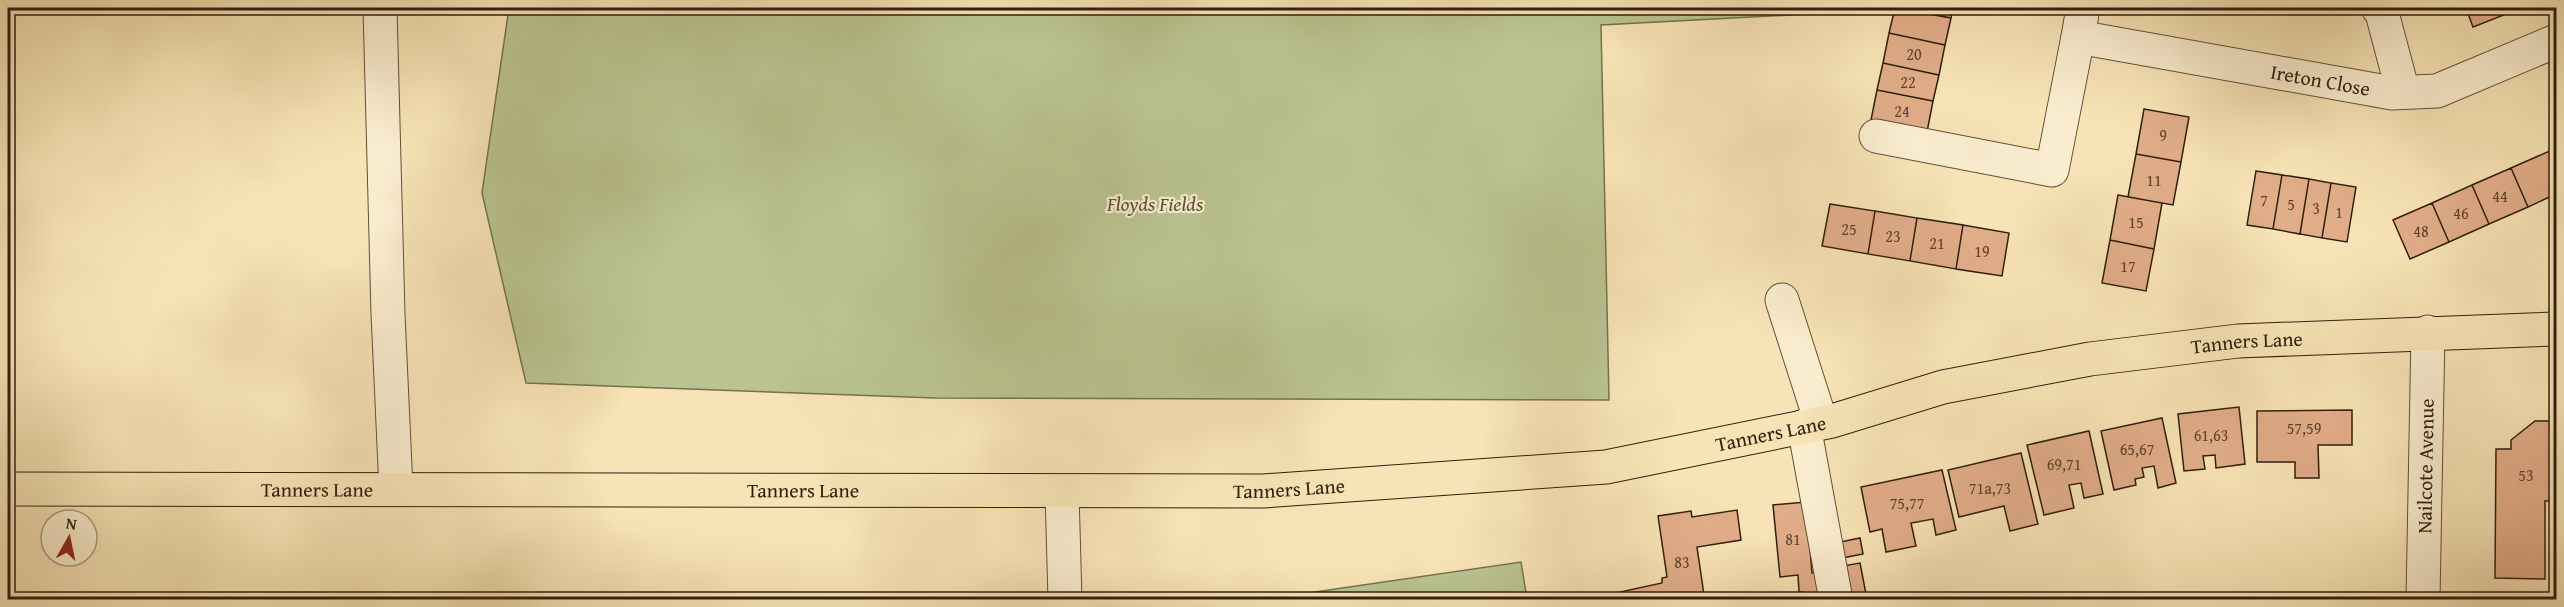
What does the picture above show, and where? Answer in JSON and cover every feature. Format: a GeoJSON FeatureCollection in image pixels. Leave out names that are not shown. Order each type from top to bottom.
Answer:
{"type":"FeatureCollection","features":[{"type":"Feature","properties":{"kind":"main road","name":"Tanners Lane"},"geometry":{"type":"LineString","coordinates":[[8,489],[1263,491],[1606,467],[1813,424],[1943,387],[2090,359],[2238,341],[2428,332],[2556,329]]}},
{"type":"Feature","properties":{"kind":"street"},"geometry":{"type":"LineString","coordinates":[[380,8],[388,314],[396,489]]}},
{"type":"Feature","properties":{"kind":"street"},"geometry":{"type":"LineString","coordinates":[[2378,8],[2382,13],[2403,92]]}},
{"type":"Feature","properties":{"kind":"street","name":"Ireton Close"},"geometry":{"type":"LineString","coordinates":[[1876,136],[2052,170],[2081,22],[2392,93],[2438,92],[2556,41]]}},
{"type":"Feature","properties":{"kind":"street"},"geometry":{"type":"LineString","coordinates":[[1782,300],[1813,424],[1836,600]]}},
{"type":"Feature","properties":{"kind":"street","name":"Nailcote Avenue"},"geometry":{"type":"LineString","coordinates":[[2423,600],[2428,332]]}},
{"type":"Feature","properties":{"kind":"street"},"geometry":{"type":"LineString","coordinates":[[1062,492],[1065,600]]}},
{"type":"Feature","properties":{"kind":"green space","name":"Floyds Fields"},"geometry":{"type":"Polygon","coordinates":[[[509,8],[1829,8],[1828,13],[1601,25],[1609,400],[936,398],[526,383],[482,193],[509,8]]]}},
{"type":"Feature","properties":{"kind":"green space"},"geometry":{"type":"Polygon","coordinates":[[[1521,562],[1527,599],[1267,599],[1521,562]]]}},
{"type":"Feature","properties":{"kind":"building"},"geometry":{"type":"Polygon","coordinates":[[[1895,8],[1951,18],[1945,45],[1889,33],[1895,8]]]}},
{"type":"Feature","properties":{"kind":"building"},"geometry":{"type":"Polygon","coordinates":[[[1904,8],[1953,8],[1951,18],[1904,8]]]}},
{"type":"Feature","properties":{"kind":"building"},"geometry":{"type":"Polygon","coordinates":[[[2466,8],[2512,8],[2514,11],[2473,27],[2466,8]]]}},
{"type":"Feature","properties":{"kind":"building"},"geometry":{"type":"Polygon","coordinates":[[[1889,33],[1945,45],[1939,75],[1883,63],[1889,33]]]}},
{"type":"Feature","properties":{"kind":"building"},"geometry":{"type":"Polygon","coordinates":[[[1883,63],[1939,75],[1933,101],[1877,90],[1883,63]]]}},
{"type":"Feature","properties":{"kind":"building"},"geometry":{"type":"Polygon","coordinates":[[[1877,90],[1933,101],[1927,132],[1871,120],[1877,90]]]}},
{"type":"Feature","properties":{"kind":"building"},"geometry":{"type":"Polygon","coordinates":[[[2144,109],[2189,117],[2181,162],[2136,154],[2144,109]]]}},
{"type":"Feature","properties":{"kind":"building"},"geometry":{"type":"Polygon","coordinates":[[[2552,150],[2556,161],[2556,194],[2528,207],[2511,168],[2552,150]]]}},
{"type":"Feature","properties":{"kind":"building"},"geometry":{"type":"Polygon","coordinates":[[[2136,154],[2181,162],[2173,205],[2128,197],[2136,154]]]}},
{"type":"Feature","properties":{"kind":"building"},"geometry":{"type":"Polygon","coordinates":[[[2511,168],[2528,207],[2489,224],[2472,185],[2511,168]]]}},
{"type":"Feature","properties":{"kind":"building"},"geometry":{"type":"Polygon","coordinates":[[[2256,171],[2282,175],[2273,229],[2247,225],[2256,171]]]}},
{"type":"Feature","properties":{"kind":"building"},"geometry":{"type":"Polygon","coordinates":[[[2282,175],[2309,179],[2300,234],[2273,229],[2282,175]]]}},
{"type":"Feature","properties":{"kind":"building"},"geometry":{"type":"Polygon","coordinates":[[[2309,179],[2331,183],[2322,238],[2300,234],[2309,179]]]}},
{"type":"Feature","properties":{"kind":"building"},"geometry":{"type":"Polygon","coordinates":[[[2331,183],[2356,187],[2347,242],[2322,238],[2331,183]]]}},
{"type":"Feature","properties":{"kind":"building"},"geometry":{"type":"Polygon","coordinates":[[[2472,185],[2489,224],[2449,242],[2432,203],[2472,185]]]}},
{"type":"Feature","properties":{"kind":"building"},"geometry":{"type":"Polygon","coordinates":[[[2118,195],[2162,203],[2154,249],[2110,240],[2118,195]]]}},
{"type":"Feature","properties":{"kind":"building"},"geometry":{"type":"Polygon","coordinates":[[[2432,203],[2449,242],[2410,259],[2393,220],[2432,203]]]}},
{"type":"Feature","properties":{"kind":"building"},"geometry":{"type":"Polygon","coordinates":[[[1830,204],[1875,211],[1868,254],[1822,246],[1830,204]]]}},
{"type":"Feature","properties":{"kind":"building"},"geometry":{"type":"Polygon","coordinates":[[[1875,211],[1917,218],[1910,261],[1868,254],[1875,211]]]}},
{"type":"Feature","properties":{"kind":"building"},"geometry":{"type":"Polygon","coordinates":[[[1917,218],[1963,225],[1956,269],[1910,261],[1917,218]]]}},
{"type":"Feature","properties":{"kind":"building"},"geometry":{"type":"Polygon","coordinates":[[[1963,225],[2009,233],[2002,276],[1956,269],[1963,225]]]}},
{"type":"Feature","properties":{"kind":"building"},"geometry":{"type":"Polygon","coordinates":[[[2110,240],[2154,249],[2146,291],[2102,283],[2110,240]]]}},
{"type":"Feature","properties":{"kind":"building"},"geometry":{"type":"Polygon","coordinates":[[[2239,407],[2245,464],[2216,468],[2215,455],[2203,456],[2205,469],[2184,471],[2178,414],[2239,407]]]}},
{"type":"Feature","properties":{"kind":"building"},"geometry":{"type":"Polygon","coordinates":[[[2352,410],[2352,445],[2318,445],[2319,478],[2295,478],[2295,462],[2257,462],[2257,411],[2352,410]]]}},
{"type":"Feature","properties":{"kind":"building"},"geometry":{"type":"Polygon","coordinates":[[[2162,418],[2176,483],[2158,488],[2154,466],[2142,468],[2144,477],[2135,479],[2136,485],[2114,490],[2101,431],[2162,418]]]}},
{"type":"Feature","properties":{"kind":"building"},"geometry":{"type":"Polygon","coordinates":[[[2535,421],[2556,421],[2556,501],[2545,501],[2545,579],[2495,578],[2496,449],[2511,449],[2511,440],[2535,421]]]}},
{"type":"Feature","properties":{"kind":"building"},"geometry":{"type":"Polygon","coordinates":[[[2089,431],[2103,494],[2084,498],[2081,483],[2069,485],[2074,508],[2044,515],[2027,445],[2089,431]]]}},
{"type":"Feature","properties":{"kind":"building"},"geometry":{"type":"Polygon","coordinates":[[[2021,453],[2038,524],[2010,531],[2004,506],[1959,517],[1948,470],[2021,453]]]}},
{"type":"Feature","properties":{"kind":"building"},"geometry":{"type":"Polygon","coordinates":[[[1942,470],[1956,530],[1936,535],[1933,519],[1911,523],[1916,546],[1886,552],[1882,529],[1870,532],[1861,487],[1942,470]]]}},
{"type":"Feature","properties":{"kind":"building"},"geometry":{"type":"Polygon","coordinates":[[[1806,502],[1812,573],[1823,572],[1825,600],[1804,600],[1803,592],[1799,592],[1798,575],[1780,577],[1773,505],[1806,502]]]}},
{"type":"Feature","properties":{"kind":"building"},"geometry":{"type":"Polygon","coordinates":[[[1737,510],[1741,540],[1697,547],[1704,595],[1676,600],[1607,600],[1606,595],[1662,583],[1662,578],[1667,577],[1658,516],[1691,511],[1692,517],[1737,510]]]}},
{"type":"Feature","properties":{"kind":"building"},"geometry":{"type":"Polygon","coordinates":[[[1860,538],[1863,554],[1842,558],[1840,542],[1860,538]]]}},
{"type":"Feature","properties":{"kind":"building"},"geometry":{"type":"Polygon","coordinates":[[[1860,563],[1866,594],[1843,599],[1837,567],[1860,563]]]}}]}
